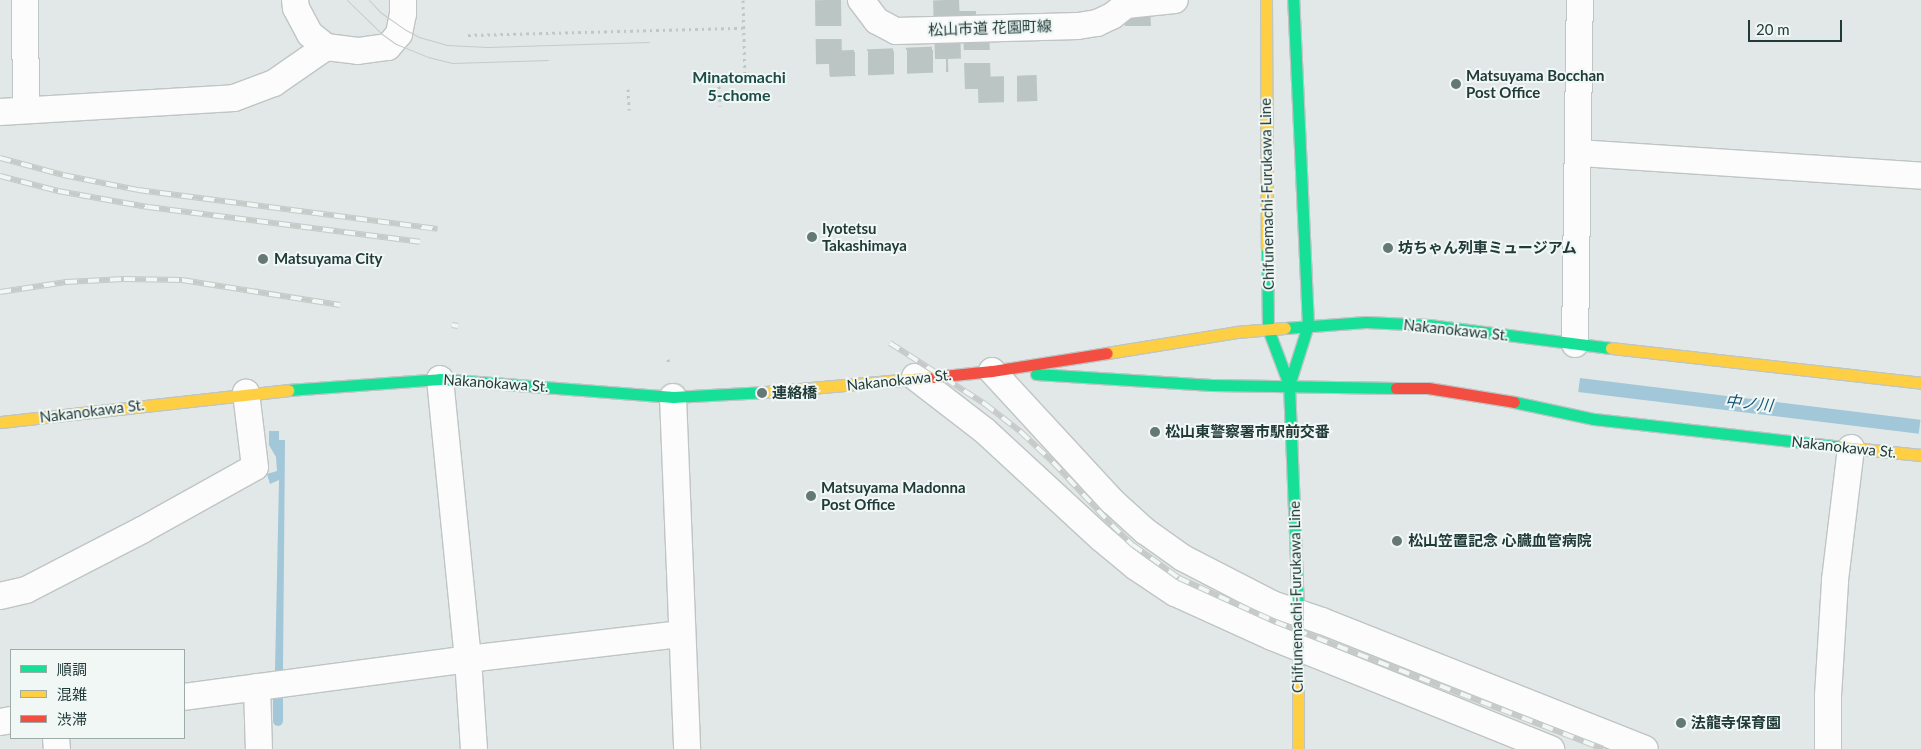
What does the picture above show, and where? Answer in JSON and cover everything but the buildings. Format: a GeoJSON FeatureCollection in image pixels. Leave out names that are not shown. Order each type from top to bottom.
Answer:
{"type":"FeatureCollection","features":[{"type":"Feature","properties":{"kind":"street"},"geometry":{"type":"LineString","coordinates":[[25,0],[26,110]]}},
{"type":"Feature","properties":{"kind":"street"},"geometry":{"type":"LineString","coordinates":[[295,0],[296,8],[310,34],[326,47],[358,51],[388,47],[399,34],[403,14],[403,0]]}},
{"type":"Feature","properties":{"kind":"street","name":"松山市道 花園町線"},"geometry":{"type":"LineString","coordinates":[[861,0],[876,21],[896,30],[1078,26],[1097,23],[1120,11],[1126,2],[1175,0]]}},
{"type":"Feature","properties":{"kind":"street","name":"Chifunemachi-Furukawa Line"},"geometry":{"type":"LineString","coordinates":[[1266,0],[1268,329],[1289,385],[1298,612],[1298,749]]}},
{"type":"Feature","properties":{"kind":"street","name":"Chifunemachi-Furukawa Line"},"geometry":{"type":"LineString","coordinates":[[1289,385],[1308,325],[1293,0]]}},
{"type":"Feature","properties":{"kind":"street"},"geometry":{"type":"LineString","coordinates":[[1575,344],[1580,0]]}},
{"type":"Feature","properties":{"kind":"street"},"geometry":{"type":"LineString","coordinates":[[0,112],[234,98],[274,83],[326,47]]}},
{"type":"Feature","properties":{"kind":"street"},"geometry":{"type":"LineString","coordinates":[[1579,153],[1921,176]]}},
{"type":"Feature","properties":{"kind":"street","name":"Nakanokawa St."},"geometry":{"type":"LineString","coordinates":[[0,422],[246,393],[440,379],[673,397],[805,390],[992,370],[1268,329],[1366,322],[1429,325],[1575,344],[1921,383]]}},
{"type":"Feature","properties":{"kind":"street"},"geometry":{"type":"LineString","coordinates":[[992,370],[1112,501],[1145,531],[1183,558],[1226,582],[1272,604],[1298,612],[1645,749]]}},
{"type":"Feature","properties":{"kind":"street","name":"Nakanokawa St."},"geometry":{"type":"LineString","coordinates":[[992,370],[1144,382],[1212,385],[1428,388],[1489,396],[1594,419],[1850,448],[1921,454]]}},
{"type":"Feature","properties":{"kind":"street"},"geometry":{"type":"LineString","coordinates":[[915,377],[985,431],[1101,538],[1136,567],[1175,593],[1298,647],[1552,749]]}},
{"type":"Feature","properties":{"kind":"street"},"geometry":{"type":"LineString","coordinates":[[440,379],[468,659],[474,749]]}},
{"type":"Feature","properties":{"kind":"street"},"geometry":{"type":"LineString","coordinates":[[0,596],[26,590],[142,530],[255,467],[246,393]]}},
{"type":"Feature","properties":{"kind":"street"},"geometry":{"type":"LineString","coordinates":[[673,397],[687,749]]}},
{"type":"Feature","properties":{"kind":"street"},"geometry":{"type":"LineString","coordinates":[[1828,749],[1828,696],[1835,580],[1850,448]]}},
{"type":"Feature","properties":{"kind":"street"},"geometry":{"type":"LineString","coordinates":[[185,697],[468,659],[682,634]]}},
{"type":"Feature","properties":{"kind":"street"},"geometry":{"type":"LineString","coordinates":[[257,687],[259,749]]}},
{"type":"Feature","properties":{"kind":"path"},"geometry":{"type":"LineString","coordinates":[[743,0],[745,84]]}},
{"type":"Feature","properties":{"kind":"path"},"geometry":{"type":"LineString","coordinates":[[468,35],[744,28]]}},
{"type":"Feature","properties":{"kind":"path"},"geometry":{"type":"LineString","coordinates":[[720,86],[720,106]]}},
{"type":"Feature","properties":{"kind":"path"},"geometry":{"type":"LineString","coordinates":[[628,89],[629,110]]}},
{"type":"Feature","properties":{"kind":"path"},"geometry":{"type":"LineString","coordinates":[[668,359],[669,365]]}},
{"type":"Feature","properties":{"kind":"water","name":"中ノ川"},"geometry":{"type":"Polygon","coordinates":[[[1580,378],[1920,420],[1919,434],[1578,392],[1580,378]]]}},
{"type":"Feature","properties":{"kind":"water"},"geometry":{"type":"Polygon","coordinates":[[[269,431],[279,431],[279,440],[285,440],[283,671],[275,671],[279,480],[270,484],[267,474],[277,471],[276,457],[269,445],[269,431]]]}},
{"type":"Feature","properties":{"kind":"waterway"},"geometry":{"type":"LineString","coordinates":[[278,699],[278,721]]}},
{"type":"Feature","properties":{"kind":"tunnel"},"geometry":{"type":"LineString","coordinates":[[828,0],[829,64],[948,59],[946,0]]}},
{"type":"Feature","properties":{"kind":"tunnel"},"geometry":{"type":"LineString","coordinates":[[1137,0],[1138,31]]}},
{"type":"Feature","properties":{"kind":"tunnel"},"geometry":{"type":"LineString","coordinates":[[958,24],[976,24],[978,90],[1037,88]]}},
{"type":"Feature","properties":{"kind":"tram line"},"geometry":{"type":"LineString","coordinates":[[347,0],[382,34],[396,44],[428,57],[452,63],[548,60]]}},
{"type":"Feature","properties":{"kind":"tram line"},"geometry":{"type":"LineString","coordinates":[[369,0],[380,12],[404,29],[419,37],[447,45],[487,47],[649,42]]}},
{"type":"Feature","properties":{"kind":"railway"},"geometry":{"type":"LineString","coordinates":[[0,158],[63,175],[138,190],[437,229]]}},
{"type":"Feature","properties":{"kind":"railway"},"geometry":{"type":"LineString","coordinates":[[0,176],[58,191],[148,207],[420,242]]}},
{"type":"Feature","properties":{"kind":"railway"},"geometry":{"type":"LineString","coordinates":[[0,292],[66,282],[124,279],[182,280],[340,305]]}},
{"type":"Feature","properties":{"kind":"railway"},"geometry":{"type":"LineString","coordinates":[[452,325],[458,326]]}},
{"type":"Feature","properties":{"kind":"railway"},"geometry":{"type":"LineString","coordinates":[[890,343],[985,404],[1021,432],[1053,462],[1133,545],[1179,578],[1276,622],[1603,749]]}},
{"type":"Feature","properties":{"kind":"traffic: fast"},"geometry":{"type":"LineString","coordinates":[[1289,385],[1308,325],[1293,0]]}},
{"type":"Feature","properties":{"kind":"traffic: fast"},"geometry":{"type":"LineString","coordinates":[[1267,247],[1268,329],[1289,385],[1298,612],[1298,669]]}},
{"type":"Feature","properties":{"kind":"traffic: fast"},"geometry":{"type":"LineString","coordinates":[[1285,328],[1366,322],[1429,325],[1611,348]]}},
{"type":"Feature","properties":{"kind":"traffic: fast"},"geometry":{"type":"LineString","coordinates":[[1036,374],[1212,385],[1396,388]]}},
{"type":"Feature","properties":{"kind":"traffic: fast"},"geometry":{"type":"LineString","coordinates":[[288,390],[440,379],[673,397],[766,392]]}},
{"type":"Feature","properties":{"kind":"traffic: fast"},"geometry":{"type":"LineString","coordinates":[[1514,402],[1594,419],[1842,447]]}},
{"type":"Feature","properties":{"kind":"traffic: slow"},"geometry":{"type":"LineString","coordinates":[[1266,0],[1267,247]]}},
{"type":"Feature","properties":{"kind":"traffic: slow"},"geometry":{"type":"LineString","coordinates":[[1107,353],[1236,332],[1285,328]]}},
{"type":"Feature","properties":{"kind":"traffic: slow"},"geometry":{"type":"LineString","coordinates":[[1611,348],[1921,383]]}},
{"type":"Feature","properties":{"kind":"traffic: slow"},"geometry":{"type":"LineString","coordinates":[[766,392],[934,377]]}},
{"type":"Feature","properties":{"kind":"traffic: slow"},"geometry":{"type":"LineString","coordinates":[[0,422],[288,390]]}},
{"type":"Feature","properties":{"kind":"traffic: slow"},"geometry":{"type":"LineString","coordinates":[[1842,447],[1921,455]]}},
{"type":"Feature","properties":{"kind":"traffic: slow"},"geometry":{"type":"LineString","coordinates":[[1298,669],[1298,749]]}},
{"type":"Feature","properties":{"kind":"traffic: jam"},"geometry":{"type":"LineString","coordinates":[[934,377],[992,371],[1107,353]]}},
{"type":"Feature","properties":{"kind":"traffic: jam"},"geometry":{"type":"LineString","coordinates":[[1396,388],[1428,388],[1514,402]]}},
{"type":"Feature","properties":{"kind":"place","name":"Matsuyama Bocchan Post Office"},"geometry":{"type":"Point","coordinates":[1456,84]}},
{"type":"Feature","properties":{"kind":"place","name":"Iyotetsu Takashimaya"},"geometry":{"type":"Point","coordinates":[812,237]}},
{"type":"Feature","properties":{"kind":"place","name":"坊ちゃん列車ミュージアム"},"geometry":{"type":"Point","coordinates":[1388,248]}},
{"type":"Feature","properties":{"kind":"place","name":"Matsuyama City"},"geometry":{"type":"Point","coordinates":[263,259]}},
{"type":"Feature","properties":{"kind":"place","name":"連絡橋"},"geometry":{"type":"Point","coordinates":[762,393]}},
{"type":"Feature","properties":{"kind":"place","name":"松山東警察署市駅前交番"},"geometry":{"type":"Point","coordinates":[1155,432]}},
{"type":"Feature","properties":{"kind":"place","name":"Matsuyama Madonna Post Office"},"geometry":{"type":"Point","coordinates":[811,496]}},
{"type":"Feature","properties":{"kind":"place","name":"松山笠置記念 心臓血管病院"},"geometry":{"type":"Point","coordinates":[1397,541]}},
{"type":"Feature","properties":{"kind":"place","name":"法龍寺保育園"},"geometry":{"type":"Point","coordinates":[1681,723]}},
{"type":"Feature","properties":{"kind":"district","name":"Minatomachi 5-chome"},"geometry":{"type":"Point","coordinates":[739,86]}}]}
